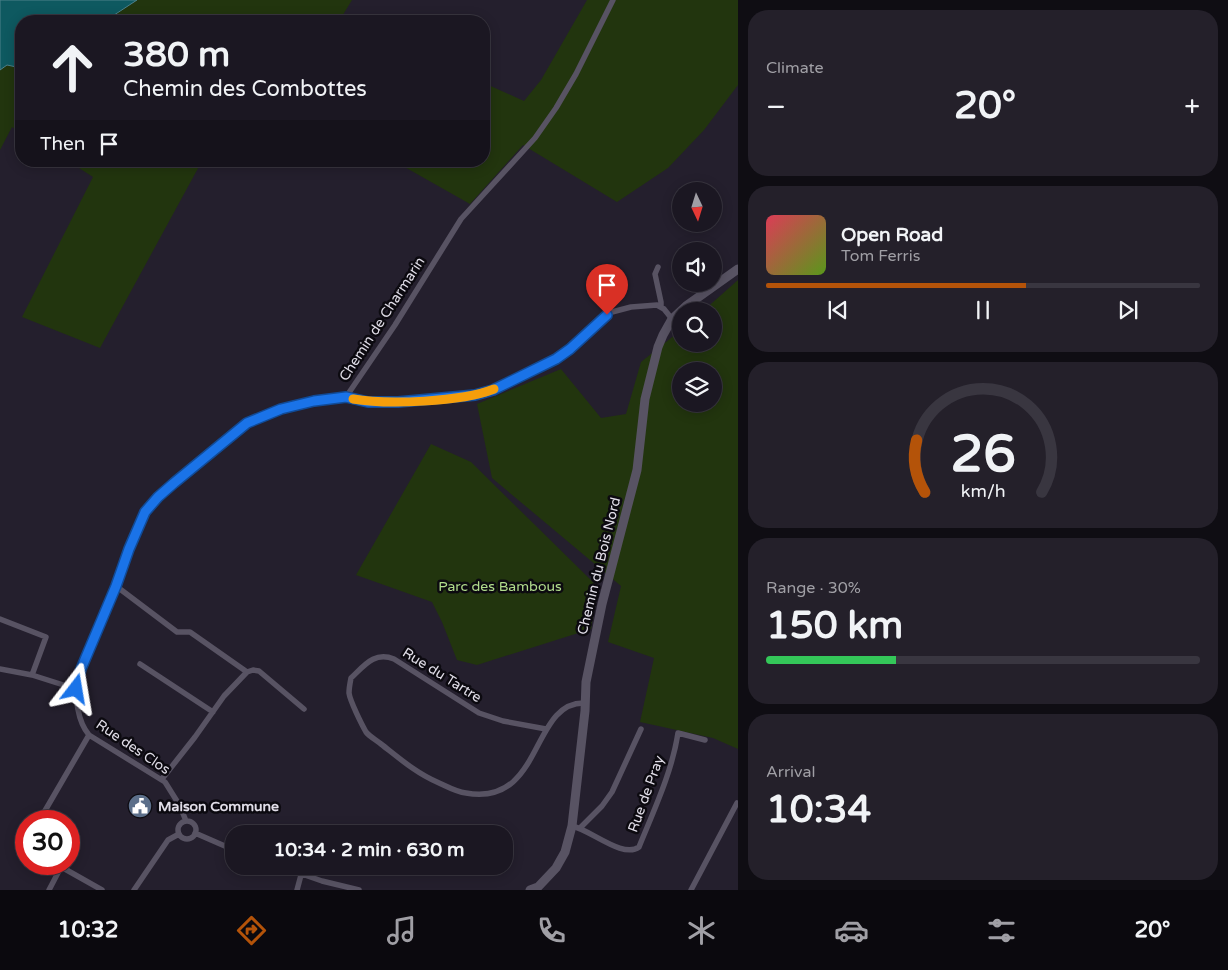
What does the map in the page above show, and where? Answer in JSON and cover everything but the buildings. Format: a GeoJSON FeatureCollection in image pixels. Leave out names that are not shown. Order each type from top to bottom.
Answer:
{"type":"FeatureCollection","features":[{"type":"Feature","properties":{"kind":"street","name":"Chemin de Charmarin"},"geometry":{"type":"LineString","coordinates":[[76,689],[81,669],[145,512],[174,483],[239,429],[256,418],[281,409],[314,401],[346,397],[395,325],[461,219],[535,138],[556,108],[576,74],[613,0]]}},
{"type":"Feature","properties":{"kind":"street"},"geometry":{"type":"LineString","coordinates":[[658,267],[656,274],[662,302],[661,306]]}},
{"type":"Feature","properties":{"kind":"street","name":"Chemin du Bois Nord"},"geometry":{"type":"LineString","coordinates":[[692,302],[738,269]]}},
{"type":"Feature","properties":{"kind":"street"},"geometry":{"type":"LineString","coordinates":[[346,397],[368,402],[398,402],[475,395],[493,390],[556,359],[570,349],[607,315],[631,307],[652,305],[661,306],[672,319]]}},
{"type":"Feature","properties":{"kind":"street","name":"Chemin du Bois Nord"},"geometry":{"type":"LineString","coordinates":[[530,890],[538,887],[556,868],[576,827],[586,682],[598,623],[637,470],[645,399],[658,347],[672,319]]}},
{"type":"Feature","properties":{"kind":"street"},"geometry":{"type":"LineString","coordinates":[[116,586],[177,632],[190,632],[246,672]]}},
{"type":"Feature","properties":{"kind":"street"},"geometry":{"type":"LineString","coordinates":[[0,619],[46,637],[32,675]]}},
{"type":"Feature","properties":{"kind":"street","name":"Rue du Tartre"},"geometry":{"type":"LineString","coordinates":[[546,728],[503,721],[479,712],[394,658],[387,656],[377,656],[370,660],[351,678],[350,682],[349,694],[366,732],[414,770],[428,778],[463,793],[482,795],[497,793],[512,782],[527,767],[538,749],[546,728],[566,707],[572,704],[585,703]]}},
{"type":"Feature","properties":{"kind":"street"},"geometry":{"type":"LineString","coordinates":[[140,664],[213,712]]}},
{"type":"Feature","properties":{"kind":"street"},"geometry":{"type":"LineString","coordinates":[[0,669],[32,675],[76,689]]}},
{"type":"Feature","properties":{"kind":"street"},"geometry":{"type":"LineString","coordinates":[[162,779],[224,696],[246,672],[252,670],[259,672],[304,709]]}},
{"type":"Feature","properties":{"kind":"street","name":"Rue des Clos"},"geometry":{"type":"LineString","coordinates":[[76,689],[82,724],[89,735],[162,779],[169,787],[186,821]]}},
{"type":"Feature","properties":{"kind":"street"},"geometry":{"type":"LineString","coordinates":[[576,827],[602,806],[612,792],[641,729]]}},
{"type":"Feature","properties":{"kind":"street","name":"Rue de Pray"},"geometry":{"type":"LineString","coordinates":[[576,827],[615,847],[634,851],[639,847],[667,775],[678,733],[705,740]]}},
{"type":"Feature","properties":{"kind":"street"},"geometry":{"type":"LineString","coordinates":[[45,810],[89,735]]}},
{"type":"Feature","properties":{"kind":"street"},"geometry":{"type":"LineString","coordinates":[[692,890],[737,802]]}},
{"type":"Feature","properties":{"kind":"street"},"geometry":{"type":"LineString","coordinates":[[186,821],[194,825],[195,833],[189,838],[183,838],[179,834],[179,825],[186,821]]}},
{"type":"Feature","properties":{"kind":"street"},"geometry":{"type":"LineString","coordinates":[[195,833],[225,846]]}},
{"type":"Feature","properties":{"kind":"street"},"geometry":{"type":"LineString","coordinates":[[134,890],[168,840],[179,834]]}},
{"type":"Feature","properties":{"kind":"street"},"geometry":{"type":"LineString","coordinates":[[49,890],[55,875]]}},
{"type":"Feature","properties":{"kind":"street"},"geometry":{"type":"LineString","coordinates":[[75,875],[102,890]]}},
{"type":"Feature","properties":{"kind":"street"},"geometry":{"type":"LineString","coordinates":[[297,890],[301,875],[359,890]]}},
{"type":"Feature","properties":{"kind":"green space"},"geometry":{"type":"Polygon","coordinates":[[[137,0],[352,0],[343,15],[114,15],[137,0]]]}},
{"type":"Feature","properties":{"kind":"green space"},"geometry":{"type":"Polygon","coordinates":[[[587,0],[738,0],[738,85],[704,130],[668,168],[617,202],[523,145],[470,204],[405,167],[490,167],[490,86],[524,101],[541,80],[587,0]]]}},
{"type":"Feature","properties":{"kind":"green space"},"geometry":{"type":"Polygon","coordinates":[[[7,65],[15,67],[15,129],[12,127],[0,150],[0,70],[7,65]]]}},
{"type":"Feature","properties":{"kind":"green space"},"geometry":{"type":"Polygon","coordinates":[[[77,167],[199,167],[100,348],[22,317],[93,177],[77,167]]]}},
{"type":"Feature","properties":{"kind":"green space"},"geometry":{"type":"Polygon","coordinates":[[[738,280],[738,749],[713,738],[640,722],[654,658],[608,642],[621,586],[492,478],[477,404],[561,369],[601,418],[626,414],[641,362],[672,337],[672,352],[722,352],[722,302],[713,302],[738,280]]]}},
{"type":"Feature","properties":{"kind":"green space","name":"Parc des Bambous"},"geometry":{"type":"Polygon","coordinates":[[[431,444],[471,462],[598,587],[591,629],[477,665],[457,660],[432,602],[356,575],[431,444]]]}},
{"type":"Feature","properties":{"kind":"shaded area"},"geometry":{"type":"Polygon","coordinates":[[[0,0],[137,0],[114,15],[15,15],[15,67],[7,65],[0,70],[0,0]]]}},
{"type":"Feature","properties":{"kind":"slow traffic"},"geometry":{"type":"LineString","coordinates":[[353,399],[368,402],[398,402],[456,398],[494,389]]}},
{"type":"Feature","properties":{"kind":"place","name":"Maison Commune"},"geometry":{"type":"Point","coordinates":[140,806]}},
{"type":"Feature","properties":{"kind":"route"},"geometry":{"type":"LineString","coordinates":[[76,689],[81,669],[145,512],[174,483],[247,423],[267,413],[314,401],[346,397],[368,402],[398,402],[456,398],[493,390],[556,359],[570,349],[607,315]]}}]}
